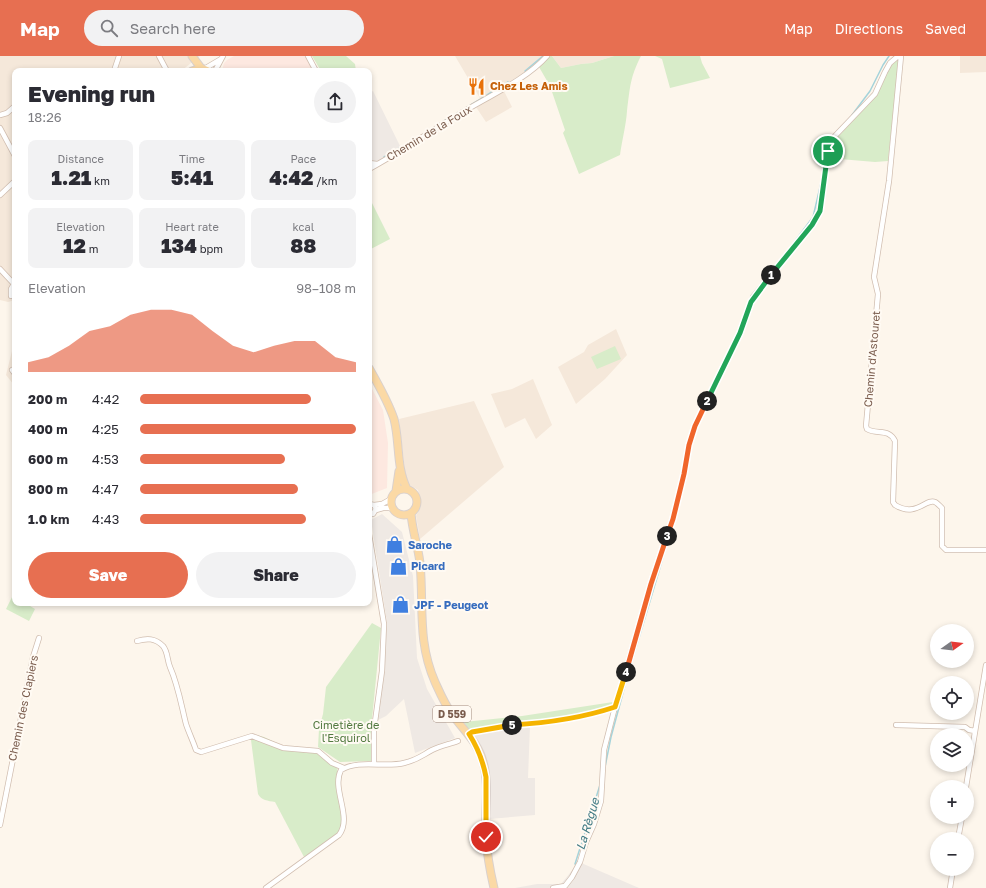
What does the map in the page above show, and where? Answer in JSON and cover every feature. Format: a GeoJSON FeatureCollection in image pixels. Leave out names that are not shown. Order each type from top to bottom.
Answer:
{"type":"FeatureCollection","features":[{"type":"Feature","properties":{"kind":"main road"},"geometry":{"type":"LineString","coordinates":[[191,56],[202,68]]}},
{"type":"Feature","properties":{"kind":"main road"},"geometry":{"type":"LineString","coordinates":[[191,56],[192,68]]}},
{"type":"Feature","properties":{"kind":"main road"},"geometry":{"type":"LineString","coordinates":[[372,374],[394,419],[400,466],[407,489]]}},
{"type":"Feature","properties":{"kind":"main road"},"geometry":{"type":"LineString","coordinates":[[396,491],[400,489],[407,489],[414,493],[417,499],[416,506],[411,513],[402,515],[395,512],[393,508],[391,499],[396,491],[400,466]]}},
{"type":"Feature","properties":{"kind":"main road","name":"D 559"},"geometry":{"type":"LineString","coordinates":[[411,513],[420,563],[422,629],[426,656],[433,677],[443,699],[452,714],[469,734],[479,750],[486,777],[486,837],[494,888]]}},
{"type":"Feature","properties":{"kind":"main road","name":"D 559"},"geometry":{"type":"LineString","coordinates":[[402,515],[414,536]]}},
{"type":"Feature","properties":{"kind":"street"},"geometry":{"type":"LineString","coordinates":[[115,68],[119,56]]}},
{"type":"Feature","properties":{"kind":"street"},"geometry":{"type":"LineString","coordinates":[[159,56],[165,68]]}},
{"type":"Feature","properties":{"kind":"street"},"geometry":{"type":"LineString","coordinates":[[308,56],[314,68]]}},
{"type":"Feature","properties":{"kind":"street","name":"Chemin de la Foux"},"geometry":{"type":"LineString","coordinates":[[372,166],[506,88],[535,68],[547,56]]}},
{"type":"Feature","properties":{"kind":"street"},"geometry":{"type":"LineString","coordinates":[[553,888],[565,886],[572,877],[580,862],[586,842],[594,824],[601,801],[604,750],[651,584],[673,519],[684,474],[689,445],[695,426],[740,333],[753,297],[812,225],[820,211],[828,151],[833,138],[875,94],[890,63],[897,57],[901,57]]}},
{"type":"Feature","properties":{"kind":"street","name":"Chemin d'Astouret"},"geometry":{"type":"LineString","coordinates":[[901,57],[889,181],[874,277],[878,294],[866,426],[867,429],[873,433],[889,433],[895,440],[893,502],[895,505],[908,510],[915,509],[931,501],[935,502],[942,508],[942,546],[946,550],[986,550]]}},
{"type":"Feature","properties":{"kind":"street"},"geometry":{"type":"LineString","coordinates":[[207,68],[222,58]]}},
{"type":"Feature","properties":{"kind":"street"},"geometry":{"type":"LineString","coordinates":[[217,68],[222,58]]}},
{"type":"Feature","properties":{"kind":"street"},"geometry":{"type":"LineString","coordinates":[[0,115],[7,113],[12,109]]}},
{"type":"Feature","properties":{"kind":"street"},"geometry":{"type":"LineString","coordinates":[[0,128],[12,150]]}},
{"type":"Feature","properties":{"kind":"street"},"geometry":{"type":"LineString","coordinates":[[0,195],[12,184]]}},
{"type":"Feature","properties":{"kind":"street"},"geometry":{"type":"LineString","coordinates":[[0,269],[12,281]]}},
{"type":"Feature","properties":{"kind":"street"},"geometry":{"type":"LineString","coordinates":[[11,296],[12,287]]}},
{"type":"Feature","properties":{"kind":"street"},"geometry":{"type":"LineString","coordinates":[[372,504],[382,504],[391,499]]}},
{"type":"Feature","properties":{"kind":"street"},"geometry":{"type":"LineString","coordinates":[[372,506],[376,510]]}},
{"type":"Feature","properties":{"kind":"street"},"geometry":{"type":"LineString","coordinates":[[372,514],[376,510],[383,508],[393,508]]}},
{"type":"Feature","properties":{"kind":"street"},"geometry":{"type":"LineString","coordinates":[[372,552],[384,624],[382,671],[374,729],[374,764]]}},
{"type":"Feature","properties":{"kind":"street","name":"Chemin des Clapiers"},"geometry":{"type":"LineString","coordinates":[[0,825],[33,657],[39,638]]}},
{"type":"Feature","properties":{"kind":"street"},"geometry":{"type":"LineString","coordinates":[[137,640],[154,640],[161,645],[167,653],[170,667],[175,677],[186,724],[196,750],[201,752],[252,736],[283,748],[318,751],[332,763],[344,768],[374,764],[392,765],[417,760],[433,750],[458,741]]}},
{"type":"Feature","properties":{"kind":"street"},"geometry":{"type":"LineString","coordinates":[[967,780],[986,665]]}},
{"type":"Feature","properties":{"kind":"street"},"geometry":{"type":"LineString","coordinates":[[469,734],[472,732],[505,726],[537,724],[615,707]]}},
{"type":"Feature","properties":{"kind":"street"},"geometry":{"type":"LineString","coordinates":[[896,725],[964,727],[975,731]]}},
{"type":"Feature","properties":{"kind":"street"},"geometry":{"type":"LineString","coordinates":[[266,888],[339,835],[343,830],[344,820],[339,774],[344,768]]}},
{"type":"Feature","properties":{"kind":"street"},"geometry":{"type":"LineString","coordinates":[[950,888],[952,876]]}},
{"type":"Feature","properties":{"kind":"shaded area"},"geometry":{"type":"Polygon","coordinates":[[[0,56],[200,56],[185,68],[12,68],[12,301],[8,302],[0,300],[0,56]]]}},
{"type":"Feature","properties":{"kind":"shaded area"},"geometry":{"type":"Polygon","coordinates":[[[234,56],[305,56],[311,68],[223,68],[224,63],[234,56]]]}},
{"type":"Feature","properties":{"kind":"shaded area"},"geometry":{"type":"Polygon","coordinates":[[[455,56],[544,56],[533,67],[481,100],[455,56]]]}},
{"type":"Feature","properties":{"kind":"shaded area"},"geometry":{"type":"Polygon","coordinates":[[[552,56],[614,56],[592,63],[561,68],[552,56]]]}},
{"type":"Feature","properties":{"kind":"shaded area"},"geometry":{"type":"Polygon","coordinates":[[[960,56],[986,56],[986,72],[960,73],[960,56]]]}},
{"type":"Feature","properties":{"kind":"shaded area"},"geometry":{"type":"Polygon","coordinates":[[[504,91],[512,107],[486,122],[476,107],[504,91]]]}},
{"type":"Feature","properties":{"kind":"shaded area"},"geometry":{"type":"Polygon","coordinates":[[[372,92],[401,148],[372,164],[372,92]]]}},
{"type":"Feature","properties":{"kind":"shaded area"},"geometry":{"type":"Polygon","coordinates":[[[616,329],[627,355],[605,379],[576,404],[558,367],[584,352],[588,345],[616,329]]]}},
{"type":"Feature","properties":{"kind":"shaded area"},"geometry":{"type":"Polygon","coordinates":[[[12,351],[12,382],[6,375],[12,351]]]}},
{"type":"Feature","properties":{"kind":"shaded area"},"geometry":{"type":"Polygon","coordinates":[[[533,379],[552,425],[536,439],[525,418],[505,428],[491,394],[512,389],[533,379]]]}},
{"type":"Feature","properties":{"kind":"shaded area"},"geometry":{"type":"Polygon","coordinates":[[[372,389],[383,410],[388,443],[387,488],[372,494],[372,389]]]}},
{"type":"Feature","properties":{"kind":"shaded area"},"geometry":{"type":"Polygon","coordinates":[[[474,401],[504,467],[420,539],[416,516],[421,506],[418,490],[408,484],[406,479],[399,419],[474,401]]]}},
{"type":"Feature","properties":{"kind":"shaded area"},"geometry":{"type":"Polygon","coordinates":[[[382,514],[402,532],[413,576],[417,658],[427,689],[455,738],[415,753],[404,699],[386,716],[376,721],[387,623],[372,519],[382,514]]]}},
{"type":"Feature","properties":{"kind":"shaded area"},"geometry":{"type":"Polygon","coordinates":[[[530,726],[528,778],[535,778],[535,815],[489,819],[489,784],[472,735],[505,728],[530,726]]]}},
{"type":"Feature","properties":{"kind":"shaded area"},"geometry":{"type":"Polygon","coordinates":[[[579,862],[639,888],[515,888],[537,884],[561,884],[579,862]]]}},
{"type":"Feature","properties":{"kind":"green space"},"geometry":{"type":"Polygon","coordinates":[[[312,56],[346,56],[355,64],[356,68],[319,68],[312,56]]]}},
{"type":"Feature","properties":{"kind":"green space"},"geometry":{"type":"Polygon","coordinates":[[[550,56],[552,56],[561,68],[592,63],[614,56],[641,56],[631,83],[620,155],[579,174],[563,133],[565,130],[550,86],[539,67],[550,56]]]}},
{"type":"Feature","properties":{"kind":"green space"},"geometry":{"type":"Polygon","coordinates":[[[655,56],[700,56],[710,78],[670,88],[662,59],[655,56]]]}},
{"type":"Feature","properties":{"kind":"green space"},"geometry":{"type":"Polygon","coordinates":[[[899,59],[888,161],[875,162],[828,158],[834,141],[877,95],[891,64],[895,60],[899,59]]]}},
{"type":"Feature","properties":{"kind":"green space"},"geometry":{"type":"Polygon","coordinates":[[[372,203],[390,239],[372,248],[372,203]]]}},
{"type":"Feature","properties":{"kind":"green space"},"geometry":{"type":"Polygon","coordinates":[[[615,346],[621,359],[597,369],[591,357],[615,346]]]}},
{"type":"Feature","properties":{"kind":"green space"},"geometry":{"type":"Polygon","coordinates":[[[12,597],[12,606],[30,606],[35,609],[29,621],[6,609],[12,597]]]}},
{"type":"Feature","properties":{"kind":"green space","name":"Cimetière de l'Esquirol"},"geometry":{"type":"Polygon","coordinates":[[[372,623],[381,628],[372,719],[371,761],[340,762],[318,747],[319,729],[323,714],[326,687],[372,623]]]}},
{"type":"Feature","properties":{"kind":"green space"},"geometry":{"type":"Polygon","coordinates":[[[613,702],[613,710],[472,735],[464,722],[522,716],[613,702]]]}},
{"type":"Feature","properties":{"kind":"green space"},"geometry":{"type":"Polygon","coordinates":[[[256,735],[264,737],[285,747],[312,749],[338,763],[337,774],[342,826],[337,836],[304,857],[275,802],[267,801],[258,794],[251,740],[256,735]]]}},
{"type":"Feature","properties":{"kind":"waterway"},"geometry":{"type":"LineString","coordinates":[[525,71],[543,56]]}},
{"type":"Feature","properties":{"kind":"waterway","name":"La Règue"},"geometry":{"type":"LineString","coordinates":[[852,115],[870,91],[889,56]]}},
{"type":"Feature","properties":{"kind":"waterway"},"geometry":{"type":"LineString","coordinates":[[487,95],[508,82]]}},
{"type":"Feature","properties":{"kind":"waterway"},"geometry":{"type":"LineString","coordinates":[[439,124],[484,97]]}},
{"type":"Feature","properties":{"kind":"waterway"},"geometry":{"type":"LineString","coordinates":[[384,157],[410,142]]}},
{"type":"Feature","properties":{"kind":"waterway","name":"La Règue"},"geometry":{"type":"LineString","coordinates":[[780,261],[813,217],[821,183]]}},
{"type":"Feature","properties":{"kind":"waterway","name":"La Règue"},"geometry":{"type":"LineString","coordinates":[[605,767],[611,737],[627,678],[670,534]]}},
{"type":"Feature","properties":{"kind":"waterway","name":"La Règue"},"geometry":{"type":"LineString","coordinates":[[575,864],[600,785]]}},
{"type":"Feature","properties":{"kind":"place","name":"Chez Les Amis"},"geometry":{"type":"Point","coordinates":[477,86]}},
{"type":"Feature","properties":{"kind":"place","name":"Saroche"},"geometry":{"type":"Point","coordinates":[395,545]}},
{"type":"Feature","properties":{"kind":"place","name":"Picard"},"geometry":{"type":"Point","coordinates":[398,566]}},
{"type":"Feature","properties":{"kind":"place","name":"JPF - Peugeot"},"geometry":{"type":"Point","coordinates":[401,605]}},
{"type":"Feature","properties":{"kind":"route"},"geometry":{"type":"LineString","coordinates":[[486,837],[486,777],[483,760],[479,750],[469,734],[472,732],[512,725],[537,724],[589,714],[615,707],[651,584],[673,519],[693,431],[740,333],[753,297],[812,225],[820,211],[828,151]]}}]}
